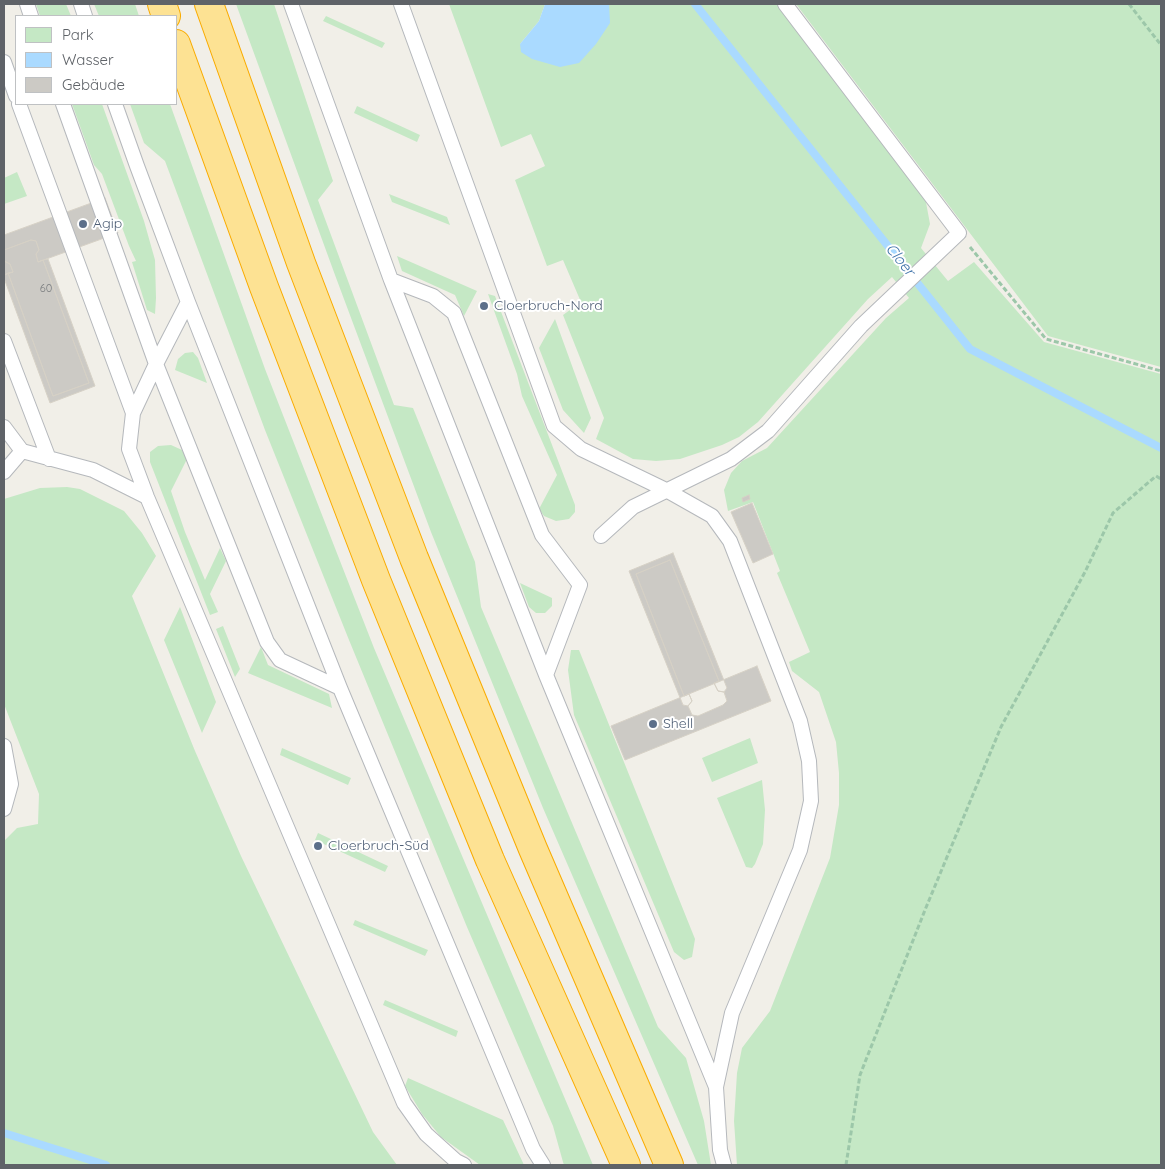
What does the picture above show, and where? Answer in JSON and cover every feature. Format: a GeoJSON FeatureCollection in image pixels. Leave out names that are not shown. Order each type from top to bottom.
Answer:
{"type":"FeatureCollection","features":[{"type":"Feature","properties":{"kind":"highway"},"geometry":{"type":"LineString","coordinates":[[209,4],[301,263],[414,558],[533,849],[669,1165]]}},
{"type":"Feature","properties":{"kind":"highway"},"geometry":{"type":"LineString","coordinates":[[178,50],[264,287],[376,580],[490,860],[626,1165]]}},
{"type":"Feature","properties":{"kind":"lane"},"geometry":{"type":"LineString","coordinates":[[291,4],[391,280],[546,675],[716,1087]]}},
{"type":"Feature","properties":{"kind":"lane"},"geometry":{"type":"LineString","coordinates":[[401,4],[554,426],[581,449],[666,490],[712,516],[730,541],[800,720],[809,761],[811,801],[800,850],[732,1013],[716,1087],[720,1150],[724,1165]]}},
{"type":"Feature","properties":{"kind":"lane"},"geometry":{"type":"LineString","coordinates":[[601,536],[633,507],[731,459],[768,431],[861,326],[959,232],[785,4]]}},
{"type":"Feature","properties":{"kind":"lane"},"geometry":{"type":"LineString","coordinates":[[4,62],[15,93]]}},
{"type":"Feature","properties":{"kind":"lane"},"geometry":{"type":"LineString","coordinates":[[19,105],[133,413]]}},
{"type":"Feature","properties":{"kind":"lane"},"geometry":{"type":"LineString","coordinates":[[63,105],[156,364],[267,642],[280,660],[340,688]]}},
{"type":"Feature","properties":{"kind":"lane"},"geometry":{"type":"LineString","coordinates":[[115,105],[188,302],[340,688],[533,1149],[543,1165]]}},
{"type":"Feature","properties":{"kind":"lane"},"geometry":{"type":"LineString","coordinates":[[391,280],[433,296],[454,314],[542,535],[580,584],[546,675]]}},
{"type":"Feature","properties":{"kind":"lane"},"geometry":{"type":"LineString","coordinates":[[188,302],[133,413],[129,449],[146,497],[404,1103],[426,1134],[456,1161],[464,1165]]}},
{"type":"Feature","properties":{"kind":"lane"},"geometry":{"type":"LineString","coordinates":[[4,341],[49,459]]}},
{"type":"Feature","properties":{"kind":"lane"},"geometry":{"type":"LineString","coordinates":[[4,427],[22,451],[93,470],[146,497]]}},
{"type":"Feature","properties":{"kind":"lane"},"geometry":{"type":"LineString","coordinates":[[4,472],[22,451]]}},
{"type":"Feature","properties":{"kind":"lane"},"geometry":{"type":"LineString","coordinates":[[4,746],[11,784],[4,809]]}},
{"type":"Feature","properties":{"kind":"path"},"geometry":{"type":"LineString","coordinates":[[1129,4],[1161,45]]}},
{"type":"Feature","properties":{"kind":"path"},"geometry":{"type":"LineString","coordinates":[[959,232],[1046,339],[1161,371]]}},
{"type":"Feature","properties":{"kind":"path"},"geometry":{"type":"LineString","coordinates":[[846,1165],[860,1075],[924,910],[1001,727],[1085,572],[1113,513],[1156,476],[1161,479]]}},
{"type":"Feature","properties":{"kind":"green space"},"geometry":{"type":"Polygon","coordinates":[[[36,4],[66,4],[71,15],[40,15],[36,4]]]}},
{"type":"Feature","properties":{"kind":"green space"},"geometry":{"type":"Polygon","coordinates":[[[94,4],[135,4],[139,15],[99,15],[94,4]]]}},
{"type":"Feature","properties":{"kind":"green space"},"geometry":{"type":"Polygon","coordinates":[[[236,4],[274,4],[333,181],[318,200],[394,405],[413,408],[475,562],[481,607],[658,1027],[686,1058],[704,1121],[711,1165],[698,1165],[543,808],[431,532],[236,4]]]}},
{"type":"Feature","properties":{"kind":"green space"},"geometry":{"type":"Polygon","coordinates":[[[449,4],[545,4],[539,21],[520,44],[609,4],[778,4],[925,197],[930,224],[921,248],[948,281],[974,262],[1044,342],[1161,374],[1161,1165],[737,1165],[734,1121],[737,1073],[742,1048],[770,1011],[830,858],[839,805],[839,773],[836,742],[819,692],[792,671],[789,662],[810,652],[777,573],[780,571],[753,502],[728,511],[724,490],[731,473],[742,461],[767,448],[886,318],[909,298],[892,277],[868,299],[758,422],[739,437],[722,445],[680,459],[656,461],[633,459],[596,439],[604,418],[563,315],[581,302],[563,260],[547,266],[515,180],[545,166],[531,134],[501,147],[449,4]]]}},
{"type":"Feature","properties":{"kind":"green space"},"geometry":{"type":"Polygon","coordinates":[[[796,4],[1161,4],[1161,367],[1048,336],[796,4]]]}},
{"type":"Feature","properties":{"kind":"green space"},"geometry":{"type":"Polygon","coordinates":[[[326,16],[385,43],[382,48],[323,21],[326,16]]]}},
{"type":"Feature","properties":{"kind":"green space"},"geometry":{"type":"Polygon","coordinates":[[[72,105],[102,105],[144,221],[155,260],[155,314],[147,310],[132,262],[136,261],[102,174],[94,165],[72,105]]]}},
{"type":"Feature","properties":{"kind":"green space"},"geometry":{"type":"Polygon","coordinates":[[[130,105],[170,105],[265,369],[374,648],[593,1165],[564,1165],[553,1126],[467,927],[265,430],[165,161],[144,143],[130,105]]]}},
{"type":"Feature","properties":{"kind":"green space"},"geometry":{"type":"Polygon","coordinates":[[[357,106],[420,135],[417,142],[354,113],[357,106]]]}},
{"type":"Feature","properties":{"kind":"green space"},"geometry":{"type":"Polygon","coordinates":[[[17,172],[27,196],[4,204],[4,178],[17,172]]]}},
{"type":"Feature","properties":{"kind":"green space"},"geometry":{"type":"Polygon","coordinates":[[[389,194],[447,217],[450,225],[392,202],[389,194]]]}},
{"type":"Feature","properties":{"kind":"green space"},"geometry":{"type":"Polygon","coordinates":[[[397,256],[477,291],[464,316],[455,295],[402,271],[397,256]]]}},
{"type":"Feature","properties":{"kind":"green space"},"geometry":{"type":"Polygon","coordinates":[[[488,294],[495,296],[575,505],[575,512],[569,519],[556,521],[544,516],[539,509],[557,475],[522,396],[517,374],[488,294]]]}},
{"type":"Feature","properties":{"kind":"green space"},"geometry":{"type":"Polygon","coordinates":[[[555,319],[591,418],[584,433],[563,410],[539,348],[555,319]]]}},
{"type":"Feature","properties":{"kind":"green space"},"geometry":{"type":"Polygon","coordinates":[[[193,352],[198,358],[207,383],[175,370],[178,359],[185,353],[193,352]]]}},
{"type":"Feature","properties":{"kind":"green space"},"geometry":{"type":"Polygon","coordinates":[[[171,445],[182,450],[187,459],[171,491],[185,532],[205,580],[220,548],[226,561],[210,594],[218,612],[210,615],[150,462],[150,452],[158,446],[171,445]]]}},
{"type":"Feature","properties":{"kind":"green space"},"geometry":{"type":"Polygon","coordinates":[[[67,487],[80,489],[124,511],[142,533],[156,556],[132,596],[195,751],[241,856],[373,1132],[397,1165],[4,1165],[4,841],[17,828],[38,824],[39,794],[4,704],[4,499],[40,488],[67,487]]]}},
{"type":"Feature","properties":{"kind":"green space"},"geometry":{"type":"Polygon","coordinates":[[[520,583],[552,598],[552,606],[545,613],[536,613],[529,607],[520,583]]]}},
{"type":"Feature","properties":{"kind":"green space"},"geometry":{"type":"Polygon","coordinates":[[[180,607],[216,702],[202,733],[164,640],[180,607]]]}},
{"type":"Feature","properties":{"kind":"green space"},"geometry":{"type":"Polygon","coordinates":[[[223,626],[240,669],[235,677],[216,629],[223,626]]]}},
{"type":"Feature","properties":{"kind":"green space"},"geometry":{"type":"Polygon","coordinates":[[[261,647],[268,665],[329,694],[332,708],[248,673],[261,647]]]}},
{"type":"Feature","properties":{"kind":"green space"},"geometry":{"type":"Polygon","coordinates":[[[571,650],[579,650],[695,939],[692,957],[684,960],[674,952],[574,715],[568,670],[571,650]]]}},
{"type":"Feature","properties":{"kind":"green space"},"geometry":{"type":"Polygon","coordinates":[[[750,738],[758,763],[712,782],[702,758],[750,738]]]}},
{"type":"Feature","properties":{"kind":"green space"},"geometry":{"type":"Polygon","coordinates":[[[282,748],[351,778],[348,785],[280,755],[282,748]]]}},
{"type":"Feature","properties":{"kind":"green space"},"geometry":{"type":"Polygon","coordinates":[[[762,780],[765,810],[763,844],[752,868],[746,867],[717,798],[762,780]]]}},
{"type":"Feature","properties":{"kind":"green space"},"geometry":{"type":"Polygon","coordinates":[[[318,833],[388,866],[385,872],[315,840],[318,833]]]}},
{"type":"Feature","properties":{"kind":"green space"},"geometry":{"type":"Polygon","coordinates":[[[355,920],[428,950],[425,956],[353,925],[355,920]]]}},
{"type":"Feature","properties":{"kind":"green space"},"geometry":{"type":"Polygon","coordinates":[[[385,1000],[458,1031],[456,1037],[383,1005],[385,1000]]]}},
{"type":"Feature","properties":{"kind":"green space"},"geometry":{"type":"Polygon","coordinates":[[[408,1078],[503,1120],[524,1165],[480,1165],[441,1137],[422,1114],[405,1086],[408,1078]]]}},
{"type":"Feature","properties":{"kind":"water"},"geometry":{"type":"Polygon","coordinates":[[[545,4],[609,4],[610,23],[596,44],[579,63],[560,67],[532,59],[521,52],[520,44],[539,21],[545,4]]]}},
{"type":"Feature","properties":{"kind":"building"},"geometry":{"type":"Polygon","coordinates":[[[105,198],[118,233],[38,262],[36,254],[39,250],[36,241],[31,240],[4,250],[4,235],[105,198]]]}},
{"type":"Feature","properties":{"kind":"building"},"geometry":{"type":"Polygon","coordinates":[[[31,240],[36,241],[39,250],[36,254],[38,262],[43,260],[89,383],[53,396],[8,273],[13,272],[10,264],[4,261],[4,250],[31,240]]]}},
{"type":"Feature","properties":{"kind":"building"},"geometry":{"type":"Polygon","coordinates":[[[48,259],[95,386],[50,403],[4,278],[4,275],[8,273],[53,396],[89,383],[43,260],[48,259]]]}},
{"type":"Feature","properties":{"kind":"building"},"geometry":{"type":"Polygon","coordinates":[[[4,261],[10,264],[13,272],[4,275],[4,261]]]}},
{"type":"Feature","properties":{"kind":"building"},"geometry":{"type":"Polygon","coordinates":[[[749,495],[750,499],[743,502],[742,498],[749,495]]]}},
{"type":"Feature","properties":{"kind":"building"},"geometry":{"type":"Polygon","coordinates":[[[752,503],[773,554],[753,563],[731,512],[752,503]]]}},
{"type":"Feature","properties":{"kind":"building"},"geometry":{"type":"Polygon","coordinates":[[[673,553],[727,688],[724,692],[718,691],[714,683],[719,681],[670,560],[636,574],[684,696],[689,694],[692,701],[688,706],[683,705],[629,571],[673,553]]]}},
{"type":"Feature","properties":{"kind":"building"},"geometry":{"type":"Polygon","coordinates":[[[670,560],[719,681],[714,683],[718,691],[724,692],[727,701],[723,705],[698,716],[692,715],[688,706],[692,701],[689,694],[684,696],[636,574],[670,560]]]}},
{"type":"Feature","properties":{"kind":"building"},"geometry":{"type":"Polygon","coordinates":[[[757,666],[771,701],[625,760],[611,726],[757,666]]]}},
{"type":"Feature","properties":{"kind":"waterway","name":"Cloer"},"geometry":{"type":"LineString","coordinates":[[695,4],[970,349],[1161,448]]}},
{"type":"Feature","properties":{"kind":"waterway"},"geometry":{"type":"LineString","coordinates":[[4,1133],[106,1165]]}},
{"type":"Feature","properties":{"kind":"place","name":"Agip"},"geometry":{"type":"Point","coordinates":[83,224]}},
{"type":"Feature","properties":{"kind":"place","name":"Cloerbruch-Nord"},"geometry":{"type":"Point","coordinates":[484,306]}},
{"type":"Feature","properties":{"kind":"place","name":"Shell"},"geometry":{"type":"Point","coordinates":[653,724]}},
{"type":"Feature","properties":{"kind":"place","name":"Cloerbruch-Süd"},"geometry":{"type":"Point","coordinates":[318,846]}}]}
